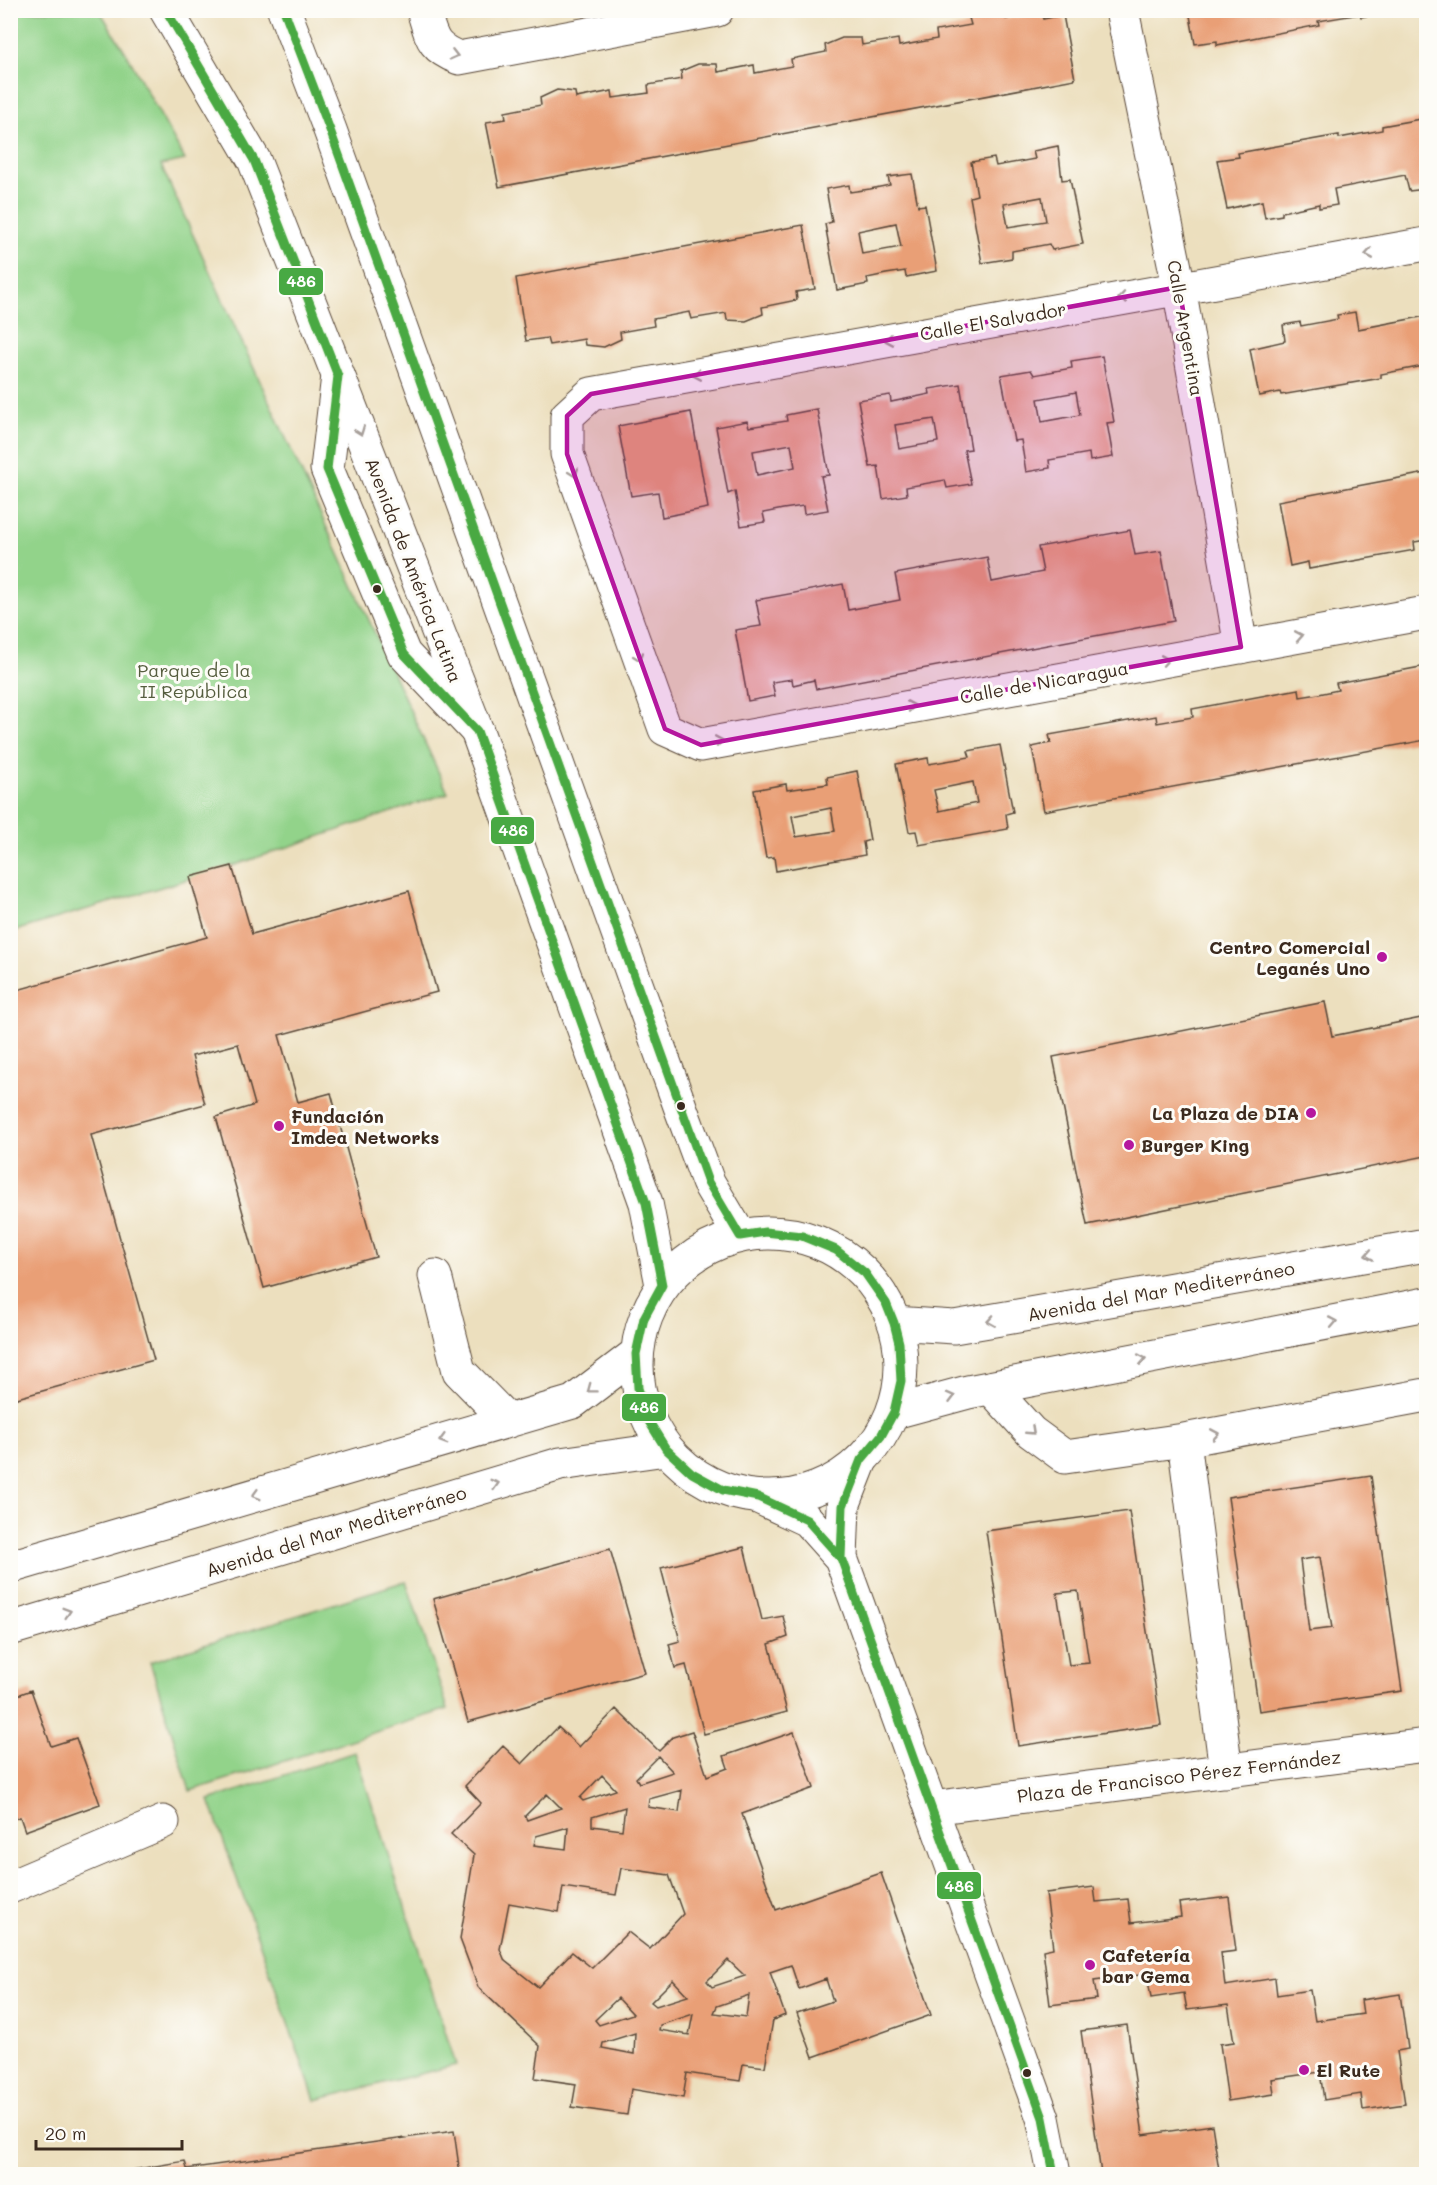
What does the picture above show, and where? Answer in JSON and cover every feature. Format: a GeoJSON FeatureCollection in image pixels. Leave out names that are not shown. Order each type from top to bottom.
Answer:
{"type":"FeatureCollection","features":[{"type":"Feature","properties":{"kind":"main road","name":"Avenida de América Latina"},"geometry":{"type":"LineString","coordinates":[[166,10],[254,160],[477,731],[646,1203],[662,1285]]}},
{"type":"Feature","properties":{"kind":"main road"},"geometry":{"type":"LineString","coordinates":[[284,10],[330,130],[708,1182],[740,1236]]}},
{"type":"Feature","properties":{"kind":"main road"},"geometry":{"type":"LineString","coordinates":[[306,10],[330,130]]}},
{"type":"Feature","properties":{"kind":"main road"},"geometry":{"type":"LineString","coordinates":[[423,10],[432,39],[442,51],[459,58],[717,10]]}},
{"type":"Feature","properties":{"kind":"main road","name":"Calle Argentina"},"geometry":{"type":"LineString","coordinates":[[1122,10],[1179,287],[1241,647]]}},
{"type":"Feature","properties":{"kind":"main road","name":"Calle El Salvador"},"geometry":{"type":"LineString","coordinates":[[665,729],[567,454],[567,416],[591,394],[1426,244]]}},
{"type":"Feature","properties":{"kind":"main road"},"geometry":{"type":"LineString","coordinates":[[338,376],[327,469],[404,654],[477,731]]}},
{"type":"Feature","properties":{"kind":"main road","name":"Calle de Nicaragua"},"geometry":{"type":"LineString","coordinates":[[665,729],[701,745],[1426,614]]}},
{"type":"Feature","properties":{"kind":"main road"},"geometry":{"type":"LineString","coordinates":[[758,1497],[796,1494],[831,1482],[861,1460],[881,1436],[894,1412],[901,1381],[899,1343],[894,1323],[886,1303],[865,1273],[836,1250],[802,1236],[765,1232],[740,1236],[692,1256],[662,1285],[644,1318],[636,1354],[638,1388],[648,1420],[666,1449],[692,1473],[723,1490],[758,1497],[807,1520],[842,1558]]}},
{"type":"Feature","properties":{"kind":"main road","name":"Avenida del Mar Mediterráneo"},"geometry":{"type":"LineString","coordinates":[[894,1323],[954,1327],[1426,1245]]}},
{"type":"Feature","properties":{"kind":"main road"},"geometry":{"type":"LineString","coordinates":[[435,1276],[459,1371],[508,1421]]}},
{"type":"Feature","properties":{"kind":"main road"},"geometry":{"type":"LineString","coordinates":[[894,1412],[991,1388],[1426,1304]]}},
{"type":"Feature","properties":{"kind":"main road"},"geometry":{"type":"LineString","coordinates":[[10,1567],[573,1402],[636,1354]]}},
{"type":"Feature","properties":{"kind":"main road"},"geometry":{"type":"LineString","coordinates":[[991,1388],[1031,1432],[1065,1457],[1184,1440],[1426,1395]]}},
{"type":"Feature","properties":{"kind":"main road"},"geometry":{"type":"LineString","coordinates":[[1184,1440],[1226,1771]]}},
{"type":"Feature","properties":{"kind":"main road","name":"Avenida del Mar Mediterráneo"},"geometry":{"type":"LineString","coordinates":[[10,1629],[560,1464],[666,1449]]}},
{"type":"Feature","properties":{"kind":"main road"},"geometry":{"type":"LineString","coordinates":[[861,1460],[843,1506],[842,1558],[1043,2118],[1054,2175]]}},
{"type":"Feature","properties":{"kind":"main road","name":"Plaza de Francisco Pérez Fernández"},"geometry":{"type":"LineString","coordinates":[[931,1808],[1426,1745]]}},
{"type":"Feature","properties":{"kind":"main road"},"geometry":{"type":"LineString","coordinates":[[10,1887],[163,1822]]}},
{"type":"Feature","properties":{"kind":"highlighted area"},"geometry":{"type":"Polygon","coordinates":[[[1179,287],[1241,647],[701,745],[665,729],[567,454],[567,416],[591,394],[1179,287]]]}},
{"type":"Feature","properties":{"kind":"green space","name":"Parque de la II República"},"geometry":{"type":"Polygon","coordinates":[[[11,11],[100,11],[126,53],[185,160],[161,165],[448,793],[232,866],[11,932],[11,11]]]}},
{"type":"Feature","properties":{"kind":"green space"},"geometry":{"type":"Polygon","coordinates":[[[406,1581],[448,1709],[190,1791],[150,1662],[406,1581]]]}},
{"type":"Feature","properties":{"kind":"green space"},"geometry":{"type":"Polygon","coordinates":[[[355,1752],[456,2065],[315,2100],[209,1800],[355,1752]]]}},
{"type":"Feature","properties":{"kind":"building"},"geometry":{"type":"Polygon","coordinates":[[[1189,10],[1390,10],[1390,12],[1318,21],[1319,25],[1217,45],[1217,41],[1195,44],[1189,10]]]}},
{"type":"Feature","properties":{"kind":"building"},"geometry":{"type":"Polygon","coordinates":[[[987,11],[1006,11],[1006,19],[1042,12],[1043,19],[1063,15],[1075,79],[499,187],[486,122],[506,119],[505,112],[541,105],[540,98],[557,90],[575,92],[576,98],[612,91],[613,98],[649,93],[648,85],[682,79],[681,71],[698,64],[717,64],[718,72],[754,65],[755,73],[792,66],[791,59],[826,52],[825,45],[842,38],[861,38],[862,45],[898,39],[899,46],[937,39],[936,31],[971,25],[969,18],[987,11]]]}},
{"type":"Feature","properties":{"kind":"building"},"geometry":{"type":"Polygon","coordinates":[[[1426,118],[1426,189],[1409,191],[1405,175],[1334,189],[1337,205],[1319,208],[1319,204],[1265,218],[1262,201],[1227,209],[1217,160],[1239,157],[1238,153],[1339,135],[1339,138],[1382,130],[1382,126],[1426,118]]]}},
{"type":"Feature","properties":{"kind":"building"},"geometry":{"type":"Polygon","coordinates":[[[1058,146],[1062,180],[1070,179],[1083,244],[1052,250],[1049,244],[1012,251],[1012,258],[982,263],[970,197],[977,195],[971,162],[994,158],[996,166],[1035,159],[1033,151],[1058,146]],[[1042,197],[1004,204],[1008,227],[1046,221],[1042,197]]]}},
{"type":"Feature","properties":{"kind":"building"},"geometry":{"type":"Polygon","coordinates":[[[912,174],[918,206],[925,205],[937,271],[906,277],[905,271],[886,274],[867,278],[868,284],[837,290],[825,224],[832,222],[826,189],[849,185],[850,192],[870,189],[890,185],[888,177],[912,174]],[[896,223],[858,231],[862,254],[901,247],[896,223]]]}},
{"type":"Feature","properties":{"kind":"building"},"geometry":{"type":"Polygon","coordinates":[[[803,225],[815,289],[796,292],[797,300],[762,307],[763,314],[746,321],[727,320],[726,313],[691,319],[689,312],[653,319],[654,326],[620,332],[621,339],[604,347],[585,345],[584,339],[549,345],[547,338],[526,341],[516,278],[803,225]]]}},
{"type":"Feature","properties":{"kind":"building"},"geometry":{"type":"Polygon","coordinates":[[[1355,312],[1358,329],[1426,316],[1426,369],[1424,366],[1381,374],[1381,378],[1281,395],[1280,392],[1259,396],[1250,349],[1285,341],[1283,325],[1300,322],[1301,326],[1338,319],[1337,315],[1355,312]]]}},
{"type":"Feature","properties":{"kind":"building"},"geometry":{"type":"Polygon","coordinates":[[[1102,356],[1114,422],[1107,423],[1113,457],[1090,461],[1089,453],[1049,460],[1050,468],[1026,472],[1021,440],[1014,441],[1001,375],[1031,370],[1034,375],[1072,368],[1071,361],[1102,356]],[[1076,392],[1038,399],[1042,422],[1080,415],[1076,392]]]}},
{"type":"Feature","properties":{"kind":"building"},"geometry":{"type":"Polygon","coordinates":[[[960,384],[971,449],[964,450],[971,484],[947,488],[945,480],[906,487],[907,495],[883,499],[878,466],[870,467],[858,400],[890,395],[891,402],[930,394],[929,389],[960,384]],[[934,419],[895,425],[899,449],[938,442],[934,419]]]}},
{"type":"Feature","properties":{"kind":"building"},"geometry":{"type":"Polygon","coordinates":[[[817,409],[829,475],[821,476],[828,510],[804,514],[803,506],[783,509],[763,513],[765,522],[741,526],[735,491],[728,494],[716,427],[747,421],[749,427],[787,421],[786,415],[817,409]],[[791,444],[753,451],[757,475],[795,467],[791,444]]]}},
{"type":"Feature","properties":{"kind":"building"},"geometry":{"type":"Polygon","coordinates":[[[691,412],[708,508],[662,517],[658,492],[631,496],[618,426],[691,412]]]}},
{"type":"Feature","properties":{"kind":"building"},"geometry":{"type":"Polygon","coordinates":[[[1426,473],[1426,540],[1414,542],[1415,550],[1309,569],[1308,562],[1290,566],[1278,501],[1426,473]]]}},
{"type":"Feature","properties":{"kind":"building"},"geometry":{"type":"Polygon","coordinates":[[[1130,530],[1135,555],[1161,551],[1174,621],[816,689],[814,680],[793,685],[792,679],[772,682],[775,696],[748,701],[735,630],[761,626],[756,600],[843,584],[848,610],[900,600],[895,574],[987,557],[992,582],[1043,572],[1038,547],[1130,530]]]}},
{"type":"Feature","properties":{"kind":"building"},"geometry":{"type":"Polygon","coordinates":[[[1426,666],[1426,740],[1044,811],[1032,747],[1051,743],[1049,735],[1156,716],[1157,723],[1193,717],[1192,709],[1299,689],[1300,697],[1319,694],[1338,690],[1336,683],[1426,666]]]}},
{"type":"Feature","properties":{"kind":"building"},"geometry":{"type":"Polygon","coordinates":[[[1000,745],[1013,812],[1006,814],[1008,829],[919,845],[916,831],[909,832],[896,764],[928,758],[929,764],[970,757],[968,751],[1000,745]],[[973,782],[934,790],[939,811],[977,803],[973,782]]]}},
{"type":"Feature","properties":{"kind":"building"},"geometry":{"type":"Polygon","coordinates":[[[857,771],[870,840],[863,842],[865,855],[776,871],[774,857],[766,858],[754,790],[786,784],[787,790],[828,784],[827,777],[857,771]],[[831,808],[792,816],[796,837],[835,831],[831,808]]]}},
{"type":"Feature","properties":{"kind":"building","name":"Fundación Imdea Networks"},"geometry":{"type":"Polygon","coordinates":[[[232,866],[252,934],[409,891],[437,992],[279,1035],[298,1102],[331,1093],[376,1257],[264,1288],[216,1117],[255,1105],[238,1044],[192,1056],[205,1104],[91,1135],[154,1360],[10,1400],[10,992],[207,937],[190,877],[232,866]]]}},
{"type":"Feature","properties":{"kind":"building"},"geometry":{"type":"Polygon","coordinates":[[[1325,1002],[1332,1036],[1426,1017],[1426,1156],[1087,1225],[1053,1057],[1325,1002]]]}},
{"type":"Feature","properties":{"kind":"building"},"geometry":{"type":"Polygon","coordinates":[[[1371,1476],[1402,1691],[1259,1711],[1228,1497],[1371,1476]],[[1320,1557],[1300,1560],[1309,1631],[1332,1628],[1320,1557]]]}},
{"type":"Feature","properties":{"kind":"building"},"geometry":{"type":"Polygon","coordinates":[[[1129,1511],[1161,1725],[1018,1746],[986,1531],[1129,1511]],[[1078,1591],[1057,1593],[1069,1665],[1089,1663],[1078,1591]]]}},
{"type":"Feature","properties":{"kind":"building"},"geometry":{"type":"Polygon","coordinates":[[[744,1547],[762,1620],[783,1616],[788,1637],[769,1644],[787,1712],[704,1734],[686,1665],[675,1668],[669,1644],[680,1641],[661,1568],[744,1547]]]}},
{"type":"Feature","properties":{"kind":"building"},"geometry":{"type":"Polygon","coordinates":[[[610,1549],[645,1673],[468,1722],[433,1599],[610,1549]]]}},
{"type":"Feature","properties":{"kind":"building"},"geometry":{"type":"Polygon","coordinates":[[[31,1690],[51,1746],[76,1738],[100,1804],[25,1831],[20,1817],[10,1820],[10,1698],[31,1690]]]}},
{"type":"Feature","properties":{"kind":"building"},"geometry":{"type":"Polygon","coordinates":[[[616,1709],[659,1751],[673,1737],[692,1731],[707,1776],[728,1768],[724,1756],[794,1732],[814,1788],[742,1814],[776,1910],[881,1873],[931,2015],[813,2057],[797,2013],[833,2001],[826,1979],[799,1989],[791,1965],[770,1972],[785,2015],[773,2020],[765,2067],[743,2064],[740,2081],[687,2073],[683,2098],[631,2089],[627,2115],[572,2107],[576,2084],[535,2078],[540,2046],[478,1987],[460,1939],[474,1855],[451,1834],[481,1803],[465,1786],[503,1746],[522,1764],[558,1727],[579,1747],[616,1709]],[[658,1756],[636,1778],[639,1783],[673,1772],[658,1756]],[[602,1775],[580,1798],[583,1801],[616,1790],[602,1775]],[[682,1790],[649,1799],[648,1807],[679,1812],[682,1790]],[[547,1794],[525,1816],[527,1820],[561,1808],[547,1794]],[[625,1807],[592,1817],[592,1826],[622,1830],[625,1807]],[[568,1827],[536,1836],[534,1845],[566,1849],[568,1827]],[[621,1868],[616,1895],[563,1887],[559,1912],[509,1903],[500,1949],[505,1961],[538,1987],[572,1952],[592,1968],[628,1932],[650,1949],[683,1914],[669,1875],[621,1868]],[[728,1960],[707,1981],[712,1987],[745,1976],[728,1960]],[[673,1980],[651,2002],[656,2006],[688,1996],[673,1980]],[[749,1995],[717,2006],[714,2013],[746,2017],[749,1995]],[[618,1998],[595,2020],[599,2025],[633,2014],[618,1998]],[[693,2014],[660,2025],[659,2030],[689,2035],[693,2014]],[[635,2033],[603,2043],[602,2048],[634,2054],[635,2033]]]}},
{"type":"Feature","properties":{"kind":"building"},"geometry":{"type":"Polygon","coordinates":[[[1094,1887],[1096,1902],[1128,1899],[1131,1923],[1181,1917],[1179,1903],[1229,1897],[1236,1951],[1221,1953],[1225,1986],[1275,1978],[1277,1995],[1310,1990],[1315,2021],[1363,2014],[1361,2000],[1400,1994],[1408,2049],[1397,2051],[1405,2104],[1363,2110],[1361,2094],[1324,2100],[1320,2072],[1272,2079],[1274,2094],[1228,2101],[1220,2044],[1234,2042],[1228,2005],[1187,2010],[1184,1993],[1151,1998],[1147,1974],[1094,1981],[1097,1999],[1050,2005],[1043,1950],[1053,1948],[1046,1893],[1094,1887]]]}},
{"type":"Feature","properties":{"kind":"building"},"geometry":{"type":"Polygon","coordinates":[[[1127,2025],[1143,2135],[1212,2125],[1219,2170],[1183,2174],[1101,2174],[1081,2031],[1127,2025]]]}},
{"type":"Feature","properties":{"kind":"building"},"geometry":{"type":"Polygon","coordinates":[[[454,2131],[460,2174],[108,2174],[185,2161],[187,2169],[454,2131]]]}},
{"type":"Feature","properties":{"kind":"transit line","name":"486"},"geometry":{"type":"LineString","coordinates":[[166,10],[254,160],[338,376],[327,469],[404,654],[477,731],[646,1203],[662,1285],[644,1318],[636,1354],[638,1388],[648,1420],[666,1449],[692,1473],[723,1490],[758,1497],[807,1520],[841,1558],[1043,2118],[1054,2174]]}},
{"type":"Feature","properties":{"kind":"transit line","name":"486"},"geometry":{"type":"LineString","coordinates":[[284,10],[330,130],[708,1182],[740,1236],[765,1232],[802,1236],[836,1250],[865,1273],[886,1303],[894,1323],[899,1343],[901,1381],[894,1412],[881,1436],[861,1460],[843,1506],[841,1558],[853,1590]]}},
{"type":"Feature","properties":{"kind":"place","name":"Centro Comercial Leganés Uno"},"geometry":{"type":"Point","coordinates":[1382,957]}},
{"type":"Feature","properties":{"kind":"place","name":"La Plaza de DIA"},"geometry":{"type":"Point","coordinates":[1311,1113]}},
{"type":"Feature","properties":{"kind":"place","name":"Fundación Imdea Networks"},"geometry":{"type":"Point","coordinates":[279,1126]}},
{"type":"Feature","properties":{"kind":"place","name":"Burger King"},"geometry":{"type":"Point","coordinates":[1129,1145]}},
{"type":"Feature","properties":{"kind":"place","name":"Cafetería bar Gema"},"geometry":{"type":"Point","coordinates":[1090,1965]}},
{"type":"Feature","properties":{"kind":"place","name":"El Rute"},"geometry":{"type":"Point","coordinates":[1304,2070]}}]}
